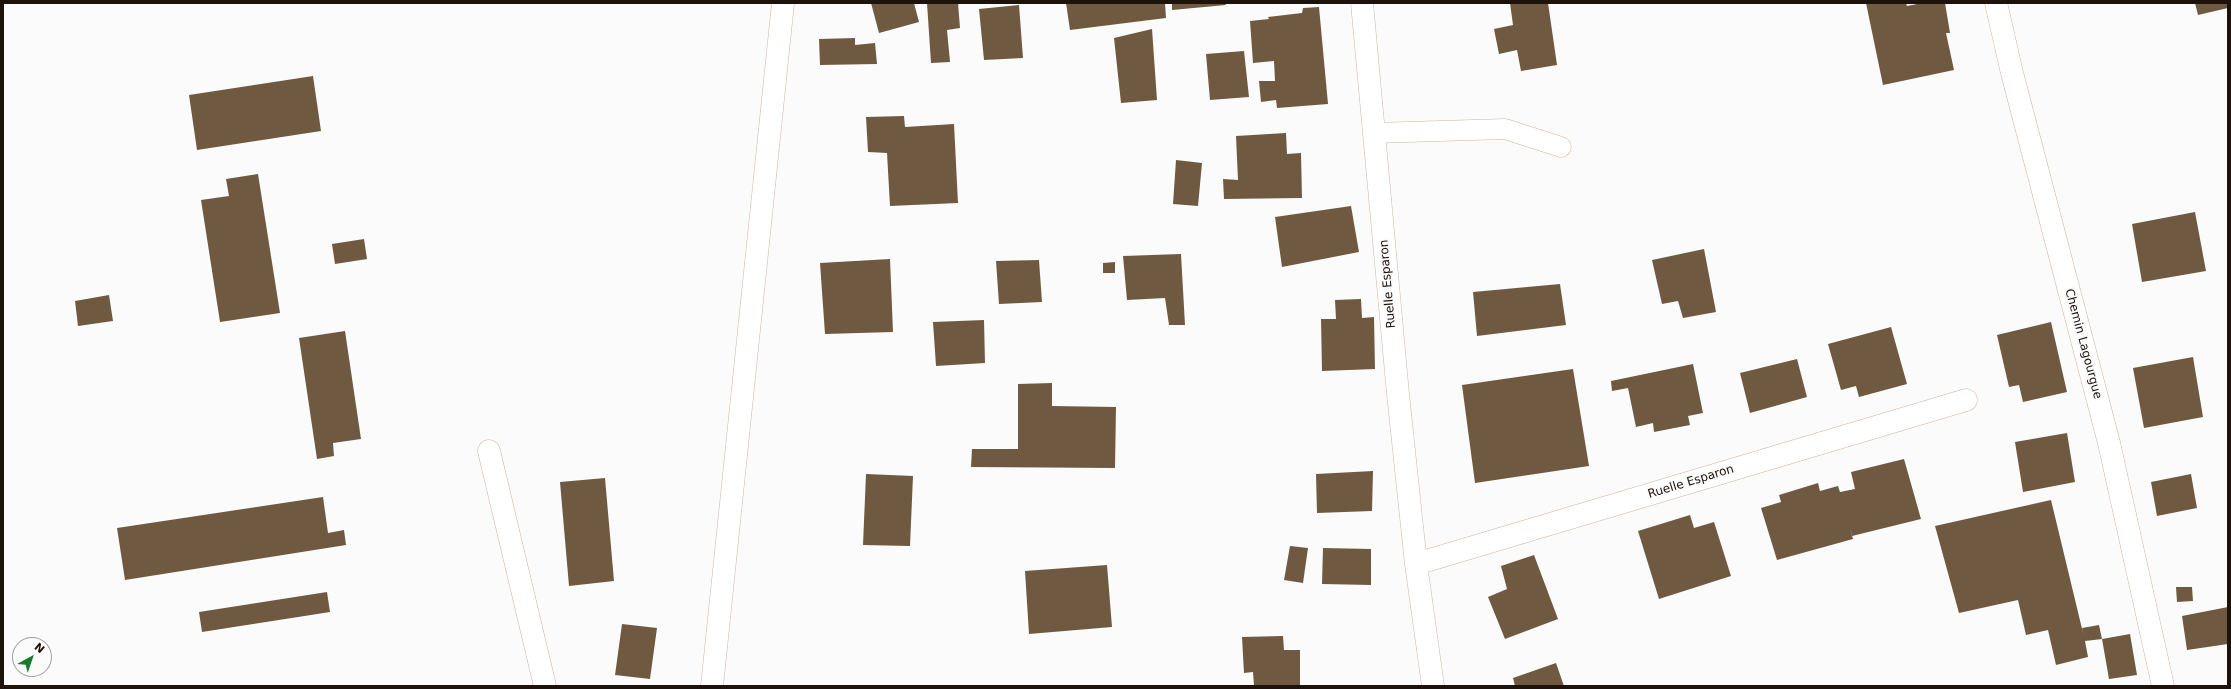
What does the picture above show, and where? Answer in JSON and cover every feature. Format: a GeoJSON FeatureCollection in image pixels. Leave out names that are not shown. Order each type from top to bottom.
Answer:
{"type":"FeatureCollection","features":[{"type":"Feature","properties":{"kind":"street"},"geometry":{"type":"LineString","coordinates":[[712,686],[783,3]]}},
{"type":"Feature","properties":{"kind":"street","name":"Ruelle Esparon"},"geometry":{"type":"LineString","coordinates":[[1362,3],[1398,394],[1416,564],[1433,686]]}},
{"type":"Feature","properties":{"kind":"street","name":"Chemin Lagourgue"},"geometry":{"type":"LineString","coordinates":[[1996,3],[2014,81],[2109,443],[2163,686]]}},
{"type":"Feature","properties":{"kind":"street","name":"Ruelle Esparon"},"geometry":{"type":"LineString","coordinates":[[1416,564],[1966,400]]}},
{"type":"Feature","properties":{"kind":"street"},"geometry":{"type":"LineString","coordinates":[[489,451],[545,686]]}},
{"type":"Feature","properties":{"kind":"lane"},"geometry":{"type":"LineString","coordinates":[[1374,133],[1505,129],[1561,147]]}},
{"type":"Feature","properties":{"kind":"building"},"geometry":{"type":"Polygon","coordinates":[[[871,3],[914,3],[919,22],[879,33],[871,3]]]}},
{"type":"Feature","properties":{"kind":"building"},"geometry":{"type":"Polygon","coordinates":[[[927,3],[958,3],[960,28],[947,30],[950,62],[931,63],[927,3]]]}},
{"type":"Feature","properties":{"kind":"building"},"geometry":{"type":"Polygon","coordinates":[[[1066,3],[1165,3],[1166,18],[1070,30],[1066,3]]]}},
{"type":"Feature","properties":{"kind":"building"},"geometry":{"type":"Polygon","coordinates":[[[1172,3],[1225,3],[1226,5],[1172,10],[1172,3]]]}},
{"type":"Feature","properties":{"kind":"building"},"geometry":{"type":"Polygon","coordinates":[[[1510,3],[1548,3],[1557,65],[1521,71],[1517,50],[1499,54],[1494,29],[1513,25],[1510,3]]]}},
{"type":"Feature","properties":{"kind":"building"},"geometry":{"type":"Polygon","coordinates":[[[1866,3],[1906,3],[1907,6],[1922,3],[1945,3],[1950,33],[1946,33],[1954,70],[1883,85],[1866,3]]]}},
{"type":"Feature","properties":{"kind":"building"},"geometry":{"type":"Polygon","coordinates":[[[2195,3],[2228,3],[2228,8],[2198,15],[2195,3]]]}},
{"type":"Feature","properties":{"kind":"building"},"geometry":{"type":"Polygon","coordinates":[[[1019,5],[1023,58],[984,60],[979,9],[1019,5]]]}},
{"type":"Feature","properties":{"kind":"building"},"geometry":{"type":"Polygon","coordinates":[[[1319,7],[1328,104],[1277,108],[1276,100],[1261,102],[1259,81],[1275,81],[1274,61],[1253,63],[1250,21],[1269,19],[1268,17],[1302,13],[1303,8],[1319,7]]]}},
{"type":"Feature","properties":{"kind":"building"},"geometry":{"type":"Polygon","coordinates":[[[1152,29],[1157,100],[1121,103],[1114,38],[1152,29]]]}},
{"type":"Feature","properties":{"kind":"building"},"geometry":{"type":"Polygon","coordinates":[[[855,38],[855,45],[875,43],[877,64],[820,65],[819,39],[855,38]]]}},
{"type":"Feature","properties":{"kind":"building"},"geometry":{"type":"Polygon","coordinates":[[[1244,51],[1249,97],[1210,100],[1206,54],[1244,51]]]}},
{"type":"Feature","properties":{"kind":"building"},"geometry":{"type":"Polygon","coordinates":[[[313,76],[321,131],[197,150],[189,95],[313,76]]]}},
{"type":"Feature","properties":{"kind":"building"},"geometry":{"type":"Polygon","coordinates":[[[904,116],[905,127],[954,124],[958,203],[890,206],[887,153],[868,152],[866,117],[904,116]]]}},
{"type":"Feature","properties":{"kind":"building"},"geometry":{"type":"Polygon","coordinates":[[[1286,133],[1287,154],[1301,153],[1302,198],[1224,199],[1223,179],[1238,180],[1236,136],[1286,133]]]}},
{"type":"Feature","properties":{"kind":"building"},"geometry":{"type":"Polygon","coordinates":[[[1176,160],[1202,163],[1198,206],[1173,204],[1176,160]]]}},
{"type":"Feature","properties":{"kind":"building"},"geometry":{"type":"Polygon","coordinates":[[[258,174],[280,313],[220,322],[201,200],[229,196],[226,179],[258,174]]]}},
{"type":"Feature","properties":{"kind":"building"},"geometry":{"type":"Polygon","coordinates":[[[1351,206],[1359,252],[1282,267],[1275,217],[1351,206]]]}},
{"type":"Feature","properties":{"kind":"building"},"geometry":{"type":"Polygon","coordinates":[[[2195,212],[2206,271],[2142,282],[2132,224],[2195,212]]]}},
{"type":"Feature","properties":{"kind":"building"},"geometry":{"type":"Polygon","coordinates":[[[364,239],[367,259],[335,264],[332,244],[364,239]]]}},
{"type":"Feature","properties":{"kind":"building"},"geometry":{"type":"Polygon","coordinates":[[[1704,249],[1716,312],[1683,318],[1678,301],[1662,304],[1652,260],[1704,249]]]}},
{"type":"Feature","properties":{"kind":"building"},"geometry":{"type":"Polygon","coordinates":[[[1181,254],[1185,325],[1169,325],[1165,298],[1127,300],[1123,256],[1181,254]]]}},
{"type":"Feature","properties":{"kind":"building"},"geometry":{"type":"Polygon","coordinates":[[[890,259],[893,332],[825,334],[820,263],[890,259]]]}},
{"type":"Feature","properties":{"kind":"building"},"geometry":{"type":"Polygon","coordinates":[[[1039,260],[1042,302],[999,304],[996,261],[1039,260]]]}},
{"type":"Feature","properties":{"kind":"building"},"geometry":{"type":"Polygon","coordinates":[[[1115,262],[1115,273],[1103,273],[1103,263],[1115,262]]]}},
{"type":"Feature","properties":{"kind":"building"},"geometry":{"type":"Polygon","coordinates":[[[1560,284],[1566,325],[1477,336],[1473,292],[1560,284]]]}},
{"type":"Feature","properties":{"kind":"building"},"geometry":{"type":"Polygon","coordinates":[[[109,295],[113,321],[78,326],[75,301],[109,295]]]}},
{"type":"Feature","properties":{"kind":"building"},"geometry":{"type":"Polygon","coordinates":[[[1361,299],[1362,318],[1374,317],[1375,369],[1322,371],[1321,319],[1336,319],[1335,300],[1361,299]]]}},
{"type":"Feature","properties":{"kind":"building"},"geometry":{"type":"Polygon","coordinates":[[[984,320],[985,363],[936,366],[933,322],[984,320]]]}},
{"type":"Feature","properties":{"kind":"building"},"geometry":{"type":"Polygon","coordinates":[[[2051,322],[2067,392],[2023,402],[2019,385],[2009,387],[1997,335],[2051,322]]]}},
{"type":"Feature","properties":{"kind":"building"},"geometry":{"type":"Polygon","coordinates":[[[1891,327],[1907,384],[1859,397],[1856,386],[1841,390],[1828,344],[1891,327]]]}},
{"type":"Feature","properties":{"kind":"building"},"geometry":{"type":"Polygon","coordinates":[[[345,331],[361,439],[333,443],[334,456],[317,459],[299,338],[345,331]]]}},
{"type":"Feature","properties":{"kind":"building"},"geometry":{"type":"Polygon","coordinates":[[[2193,357],[2203,417],[2144,428],[2133,368],[2193,357]]]}},
{"type":"Feature","properties":{"kind":"building"},"geometry":{"type":"Polygon","coordinates":[[[1797,359],[1807,397],[1750,413],[1740,373],[1797,359]]]}},
{"type":"Feature","properties":{"kind":"building"},"geometry":{"type":"Polygon","coordinates":[[[1693,364],[1703,413],[1688,416],[1690,425],[1654,432],[1653,423],[1636,427],[1628,388],[1612,391],[1611,381],[1693,364]]]}},
{"type":"Feature","properties":{"kind":"building"},"geometry":{"type":"Polygon","coordinates":[[[1573,369],[1589,466],[1475,483],[1462,385],[1573,369]]]}},
{"type":"Feature","properties":{"kind":"building"},"geometry":{"type":"Polygon","coordinates":[[[1052,383],[1052,406],[1116,407],[1115,468],[971,467],[972,449],[1018,449],[1018,384],[1052,383]]]}},
{"type":"Feature","properties":{"kind":"building"},"geometry":{"type":"Polygon","coordinates":[[[2067,433],[2075,482],[2023,492],[2015,442],[2067,433]]]}},
{"type":"Feature","properties":{"kind":"building"},"geometry":{"type":"Polygon","coordinates":[[[1904,459],[1921,519],[1852,536],[1853,539],[1777,560],[1761,508],[1781,502],[1779,495],[1818,483],[1820,491],[1838,486],[1840,492],[1855,489],[1851,472],[1904,459]]]}},
{"type":"Feature","properties":{"kind":"building"},"geometry":{"type":"Polygon","coordinates":[[[1373,471],[1372,511],[1317,513],[1316,474],[1373,471]]]}},
{"type":"Feature","properties":{"kind":"building"},"geometry":{"type":"Polygon","coordinates":[[[866,474],[913,476],[910,546],[863,545],[866,474]]]}},
{"type":"Feature","properties":{"kind":"building"},"geometry":{"type":"Polygon","coordinates":[[[2191,474],[2197,508],[2157,516],[2151,482],[2191,474]]]}},
{"type":"Feature","properties":{"kind":"building"},"geometry":{"type":"Polygon","coordinates":[[[605,478],[614,581],[569,586],[560,482],[605,478]]]}},
{"type":"Feature","properties":{"kind":"building"},"geometry":{"type":"Polygon","coordinates":[[[323,497],[328,533],[344,530],[346,545],[125,580],[117,528],[323,497]]]}},
{"type":"Feature","properties":{"kind":"building"},"geometry":{"type":"Polygon","coordinates":[[[2051,500],[2084,637],[2082,628],[2099,625],[2102,639],[2085,641],[2088,657],[2056,665],[2048,630],[2026,635],[2018,600],[1959,613],[1935,526],[2051,500]]]}},
{"type":"Feature","properties":{"kind":"building"},"geometry":{"type":"Polygon","coordinates":[[[1690,515],[1694,528],[1714,522],[1731,576],[1659,599],[1638,531],[1690,515]]]}},
{"type":"Feature","properties":{"kind":"building"},"geometry":{"type":"Polygon","coordinates":[[[1290,546],[1308,548],[1303,583],[1284,580],[1290,546]]]}},
{"type":"Feature","properties":{"kind":"building"},"geometry":{"type":"Polygon","coordinates":[[[1323,548],[1371,549],[1371,585],[1322,584],[1323,548]]]}},
{"type":"Feature","properties":{"kind":"building"},"geometry":{"type":"Polygon","coordinates":[[[1534,555],[1558,619],[1505,639],[1488,597],[1507,589],[1501,566],[1534,555]]]}},
{"type":"Feature","properties":{"kind":"building"},"geometry":{"type":"Polygon","coordinates":[[[1107,565],[1112,627],[1029,634],[1025,571],[1107,565]]]}},
{"type":"Feature","properties":{"kind":"building"},"geometry":{"type":"Polygon","coordinates":[[[2176,587],[2192,587],[2193,601],[2177,602],[2176,587]]]}},
{"type":"Feature","properties":{"kind":"building"},"geometry":{"type":"Polygon","coordinates":[[[327,592],[330,612],[202,632],[199,612],[327,592]]]}},
{"type":"Feature","properties":{"kind":"building"},"geometry":{"type":"Polygon","coordinates":[[[2228,607],[2228,644],[2187,650],[2182,616],[2228,607]]]}},
{"type":"Feature","properties":{"kind":"building"},"geometry":{"type":"Polygon","coordinates":[[[622,624],[657,628],[650,679],[615,675],[622,624]]]}},
{"type":"Feature","properties":{"kind":"building"},"geometry":{"type":"Polygon","coordinates":[[[2130,634],[2137,675],[2109,679],[2102,639],[2130,634]]]}},
{"type":"Feature","properties":{"kind":"building"},"geometry":{"type":"Polygon","coordinates":[[[1283,636],[1284,650],[1300,650],[1300,685],[1254,686],[1253,672],[1244,673],[1242,637],[1283,636]]]}},
{"type":"Feature","properties":{"kind":"building"},"geometry":{"type":"Polygon","coordinates":[[[1556,663],[1564,686],[1515,686],[1513,678],[1556,663]]]}}]}
